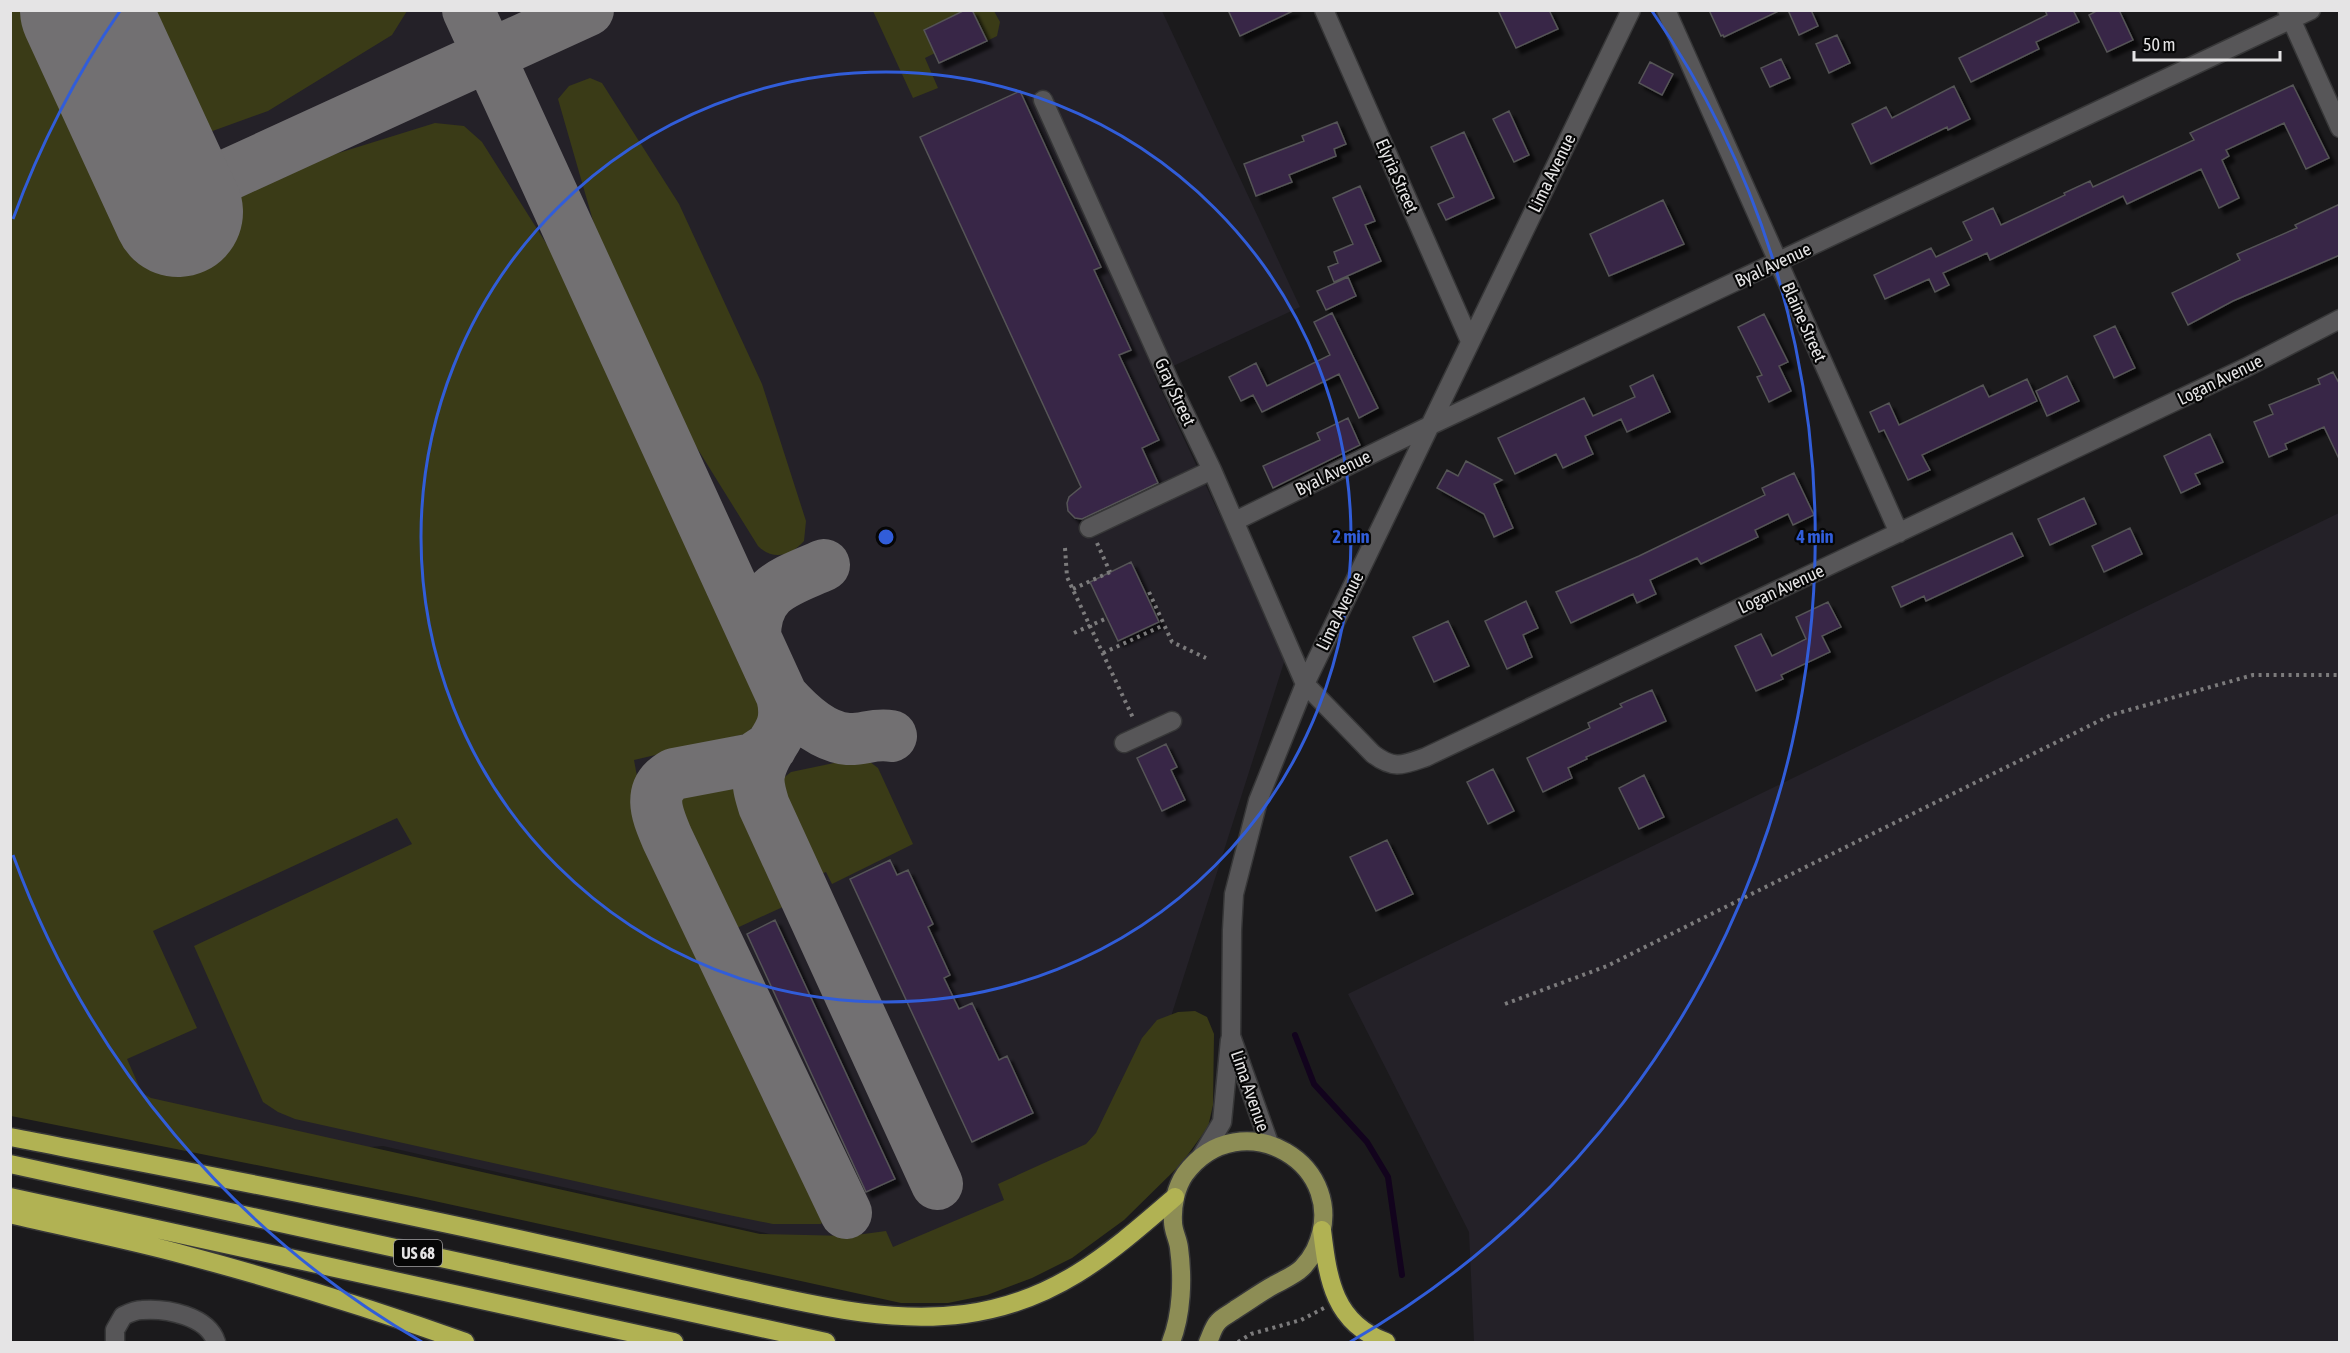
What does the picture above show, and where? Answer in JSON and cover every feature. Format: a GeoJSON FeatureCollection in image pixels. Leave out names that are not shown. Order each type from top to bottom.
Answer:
{"type":"FeatureCollection","features":[{"type":"Feature","properties":{"kind":"highway"},"geometry":{"type":"LineString","coordinates":[[10,1137],[421,1217],[810,1304],[876,1316],[916,1318],[967,1314],[1015,1303],[1052,1288],[1091,1267],[1175,1197]]}},
{"type":"Feature","properties":{"kind":"highway","name":"US 68"},"geometry":{"type":"LineString","coordinates":[[10,1164],[826,1342]]}},
{"type":"Feature","properties":{"kind":"highway","name":"US 68"},"geometry":{"type":"LineString","coordinates":[[10,1197],[674,1342]]}},
{"type":"Feature","properties":{"kind":"highway"},"geometry":{"type":"LineString","coordinates":[[10,1214],[183,1254],[418,1325],[465,1342]]}},
{"type":"Feature","properties":{"kind":"highway"},"geometry":{"type":"LineString","coordinates":[[1322,1230],[1327,1270],[1334,1295],[1357,1327],[1386,1342]]}},
{"type":"Feature","properties":{"kind":"main road"},"geometry":{"type":"LineString","coordinates":[[1171,1342],[1180,1294],[1179,1247],[1173,1223],[1175,1197],[1184,1175],[1201,1157],[1221,1145],[1245,1141],[1269,1143],[1289,1152],[1306,1167],[1318,1186],[1323,1208],[1322,1230],[1314,1251],[1302,1269],[1218,1322],[1208,1342]]}},
{"type":"Feature","properties":{"kind":"street","name":"Elyria Street"},"geometry":{"type":"LineString","coordinates":[[1324,10],[1470,341]]}},
{"type":"Feature","properties":{"kind":"street","name":"Lima Avenue"},"geometry":{"type":"LineString","coordinates":[[1269,1143],[1231,1036],[1234,894],[1258,801],[1305,684],[1631,10]]}},
{"type":"Feature","properties":{"kind":"street","name":"Blaine Street"},"geometry":{"type":"LineString","coordinates":[[1666,10],[1899,533]]}},
{"type":"Feature","properties":{"kind":"street","name":"Byal Avenue"},"geometry":{"type":"LineString","coordinates":[[1235,521],[1429,426],[1778,263],[2289,15],[2311,10]]}},
{"type":"Feature","properties":{"kind":"street"},"geometry":{"type":"LineString","coordinates":[[2289,15],[2340,128]]}},
{"type":"Feature","properties":{"kind":"street","name":"Gray Street"},"geometry":{"type":"LineString","coordinates":[[1043,100],[1235,521],[1305,684]]}},
{"type":"Feature","properties":{"kind":"street","name":"Logan Avenue"},"geometry":{"type":"LineString","coordinates":[[1305,684],[1373,754],[1385,763],[1397,766],[1409,763],[1437,752],[2245,368],[2340,319]]}},
{"type":"Feature","properties":{"kind":"street"},"geometry":{"type":"LineString","coordinates":[[1089,528],[1212,470]]}},
{"type":"Feature","properties":{"kind":"street"},"geometry":{"type":"LineString","coordinates":[[1124,743],[1172,721]]}},
{"type":"Feature","properties":{"kind":"street"},"geometry":{"type":"LineString","coordinates":[[1201,1157],[1222,1122],[1231,1036]]}},
{"type":"Feature","properties":{"kind":"street"},"geometry":{"type":"LineString","coordinates":[[115,1342],[115,1330],[123,1316],[140,1310],[175,1312],[213,1333],[216,1342]]}},
{"type":"Feature","properties":{"kind":"path"},"geometry":{"type":"LineString","coordinates":[[1072,589],[1110,572],[1089,528]]}},
{"type":"Feature","properties":{"kind":"path"},"geometry":{"type":"LineString","coordinates":[[1065,548],[1067,578],[1141,735]]}},
{"type":"Feature","properties":{"kind":"path"},"geometry":{"type":"LineString","coordinates":[[1149,592],[1172,642],[1206,658]]}},
{"type":"Feature","properties":{"kind":"path"},"geometry":{"type":"LineString","coordinates":[[1074,633],[1107,618]]}},
{"type":"Feature","properties":{"kind":"path"},"geometry":{"type":"LineString","coordinates":[[1103,653],[1164,625]]}},
{"type":"Feature","properties":{"kind":"path"},"geometry":{"type":"LineString","coordinates":[[1505,1004],[1607,966],[2111,716],[2253,675],[2340,675]]}},
{"type":"Feature","properties":{"kind":"path"},"geometry":{"type":"LineString","coordinates":[[1238,1342],[1251,1334],[1301,1320],[1330,1305]]}},
{"type":"Feature","properties":{"kind":"shaded area"},"geometry":{"type":"Polygon","coordinates":[[[10,11],[29,11],[137,243],[300,165],[435,123],[464,126],[482,142],[558,262],[765,709],[760,721],[745,734],[634,760],[644,815],[825,1209],[825,1219],[821,1224],[773,1224],[719,1213],[295,1119],[263,1102],[194,946],[412,844],[397,818],[153,931],[197,1028],[127,1059],[142,1093],[151,1098],[760,1234],[849,1236],[886,1231],[893,1247],[1004,1200],[998,1184],[1086,1144],[1096,1133],[1142,1038],[1157,1020],[1178,1012],[1195,1011],[1207,1017],[1214,1034],[1213,1105],[1208,1127],[1181,1164],[1124,1220],[1072,1258],[1032,1278],[987,1295],[948,1303],[901,1303],[416,1197],[11,1116],[10,11]]]}},
{"type":"Feature","properties":{"kind":"shaded area"},"geometry":{"type":"Polygon","coordinates":[[[11,11],[1162,11],[1300,307],[1154,375],[1286,656],[1160,1051],[1079,1214],[941,1273],[383,1146],[292,1153],[11,1088],[11,11]]]}},
{"type":"Feature","properties":{"kind":"shaded area"},"geometry":{"type":"Polygon","coordinates":[[[127,11],[407,11],[392,35],[268,111],[207,133],[192,127],[173,110],[127,11]]]}},
{"type":"Feature","properties":{"kind":"shaded area"},"geometry":{"type":"Polygon","coordinates":[[[873,11],[965,11],[924,30],[935,53],[925,58],[938,88],[913,98],[873,11]]]}},
{"type":"Feature","properties":{"kind":"shaded area"},"geometry":{"type":"Polygon","coordinates":[[[972,11],[994,11],[1000,22],[997,36],[987,41],[972,11]]]}},
{"type":"Feature","properties":{"kind":"shaded area"},"geometry":{"type":"Polygon","coordinates":[[[590,78],[602,83],[679,204],[762,384],[806,521],[804,541],[788,553],[770,554],[758,546],[684,427],[600,245],[558,99],[569,86],[590,78]]]}},
{"type":"Feature","properties":{"kind":"shaded area"},"geometry":{"type":"Polygon","coordinates":[[[2339,513],[2339,1342],[1474,1342],[1469,1232],[1348,994],[2339,513]]]}},
{"type":"Feature","properties":{"kind":"shaded area"},"geometry":{"type":"Polygon","coordinates":[[[858,758],[866,759],[878,768],[913,844],[832,884],[826,872],[813,877],[782,811],[777,791],[781,782],[791,772],[858,758]]]}},
{"type":"Feature","properties":{"kind":"shaded area"},"geometry":{"type":"Polygon","coordinates":[[[726,786],[738,788],[746,793],[796,901],[728,932],[670,805],[670,800],[678,794],[726,786]]]}},
{"type":"Feature","properties":{"kind":"building"},"geometry":{"type":"Polygon","coordinates":[[[965,10],[972,10],[987,41],[939,63],[924,30],[965,10]]]}},
{"type":"Feature","properties":{"kind":"building"},"geometry":{"type":"Polygon","coordinates":[[[1228,10],[1295,10],[1240,36],[1228,10]]]}},
{"type":"Feature","properties":{"kind":"building"},"geometry":{"type":"Polygon","coordinates":[[[1498,10],[1549,10],[1558,29],[1516,48],[1498,10]]]}},
{"type":"Feature","properties":{"kind":"building"},"geometry":{"type":"Polygon","coordinates":[[[1709,10],[1781,10],[1724,37],[1721,36],[1709,10]]]}},
{"type":"Feature","properties":{"kind":"building"},"geometry":{"type":"Polygon","coordinates":[[[1788,10],[1811,10],[1818,26],[1799,35],[1788,10]]]}},
{"type":"Feature","properties":{"kind":"building"},"geometry":{"type":"Polygon","coordinates":[[[2045,10],[2073,10],[2079,22],[2036,42],[2039,49],[1971,82],[1959,58],[2047,15],[2045,10]]]}},
{"type":"Feature","properties":{"kind":"building"},"geometry":{"type":"Polygon","coordinates":[[[2098,10],[2119,10],[2133,40],[2107,52],[2089,15],[2098,10]]]}},
{"type":"Feature","properties":{"kind":"building"},"geometry":{"type":"Polygon","coordinates":[[[1837,35],[1850,63],[1829,73],[1816,44],[1837,35]]]}},
{"type":"Feature","properties":{"kind":"building"},"geometry":{"type":"Polygon","coordinates":[[[1781,59],[1790,78],[1770,87],[1761,68],[1781,59]]]}},
{"type":"Feature","properties":{"kind":"building"},"geometry":{"type":"Polygon","coordinates":[[[1650,62],[1673,74],[1662,95],[1639,83],[1650,62]]]}},
{"type":"Feature","properties":{"kind":"building"},"geometry":{"type":"Polygon","coordinates":[[[2293,85],[2329,158],[2306,169],[2284,123],[2226,150],[2229,156],[2222,160],[2239,198],[2219,208],[2201,169],[2127,204],[2123,196],[1990,260],[1987,253],[1943,273],[1949,285],[1935,292],[1929,279],[1885,299],[1874,275],[1931,248],[1936,257],[1972,240],[1963,222],[1993,208],[2001,225],[2090,181],[2093,187],[2194,140],[2190,133],[2293,85]]]}},
{"type":"Feature","properties":{"kind":"building"},"geometry":{"type":"Polygon","coordinates":[[[1954,86],[1970,119],[1948,130],[1947,127],[1871,164],[1852,124],[1886,107],[1892,118],[1954,86]]]}},
{"type":"Feature","properties":{"kind":"building"},"geometry":{"type":"Polygon","coordinates":[[[1020,91],[1101,267],[1094,270],[1131,350],[1119,355],[1159,440],[1142,448],[1158,483],[1082,519],[1075,518],[1068,511],[1067,503],[1069,497],[1081,487],[920,137],[1020,91]]]}},
{"type":"Feature","properties":{"kind":"building"},"geometry":{"type":"Polygon","coordinates":[[[1509,111],[1529,155],[1514,162],[1493,119],[1509,111]]]}},
{"type":"Feature","properties":{"kind":"building"},"geometry":{"type":"Polygon","coordinates":[[[1337,122],[1346,144],[1334,149],[1336,156],[1289,175],[1292,182],[1256,196],[1244,164],[1304,141],[1302,136],[1337,122]]]}},
{"type":"Feature","properties":{"kind":"building"},"geometry":{"type":"Polygon","coordinates":[[[1464,132],[1494,198],[1446,220],[1438,204],[1454,197],[1431,147],[1464,132]]]}},
{"type":"Feature","properties":{"kind":"building"},"geometry":{"type":"Polygon","coordinates":[[[1360,186],[1375,221],[1365,225],[1381,261],[1334,282],[1328,267],[1338,263],[1334,252],[1353,244],[1333,198],[1360,186]]]}},
{"type":"Feature","properties":{"kind":"building"},"geometry":{"type":"Polygon","coordinates":[[[1663,200],[1684,244],[1609,276],[1590,234],[1663,200]]]}},
{"type":"Feature","properties":{"kind":"building"},"geometry":{"type":"Polygon","coordinates":[[[2340,204],[2340,255],[2233,301],[2188,325],[2172,293],[2240,260],[2237,254],[2297,228],[2295,225],[2340,204]]]}},
{"type":"Feature","properties":{"kind":"building"},"geometry":{"type":"Polygon","coordinates":[[[1348,277],[1356,296],[1326,310],[1317,291],[1348,277]]]}},
{"type":"Feature","properties":{"kind":"building"},"geometry":{"type":"Polygon","coordinates":[[[1332,313],[1378,408],[1359,418],[1339,374],[1262,412],[1253,395],[1241,401],[1229,377],[1256,363],[1267,386],[1330,355],[1314,322],[1332,313]]]}},
{"type":"Feature","properties":{"kind":"building"},"geometry":{"type":"Polygon","coordinates":[[[1764,314],[1788,362],[1779,366],[1791,391],[1769,402],[1757,377],[1762,375],[1738,327],[1764,314]]]}},
{"type":"Feature","properties":{"kind":"building"},"geometry":{"type":"Polygon","coordinates":[[[2115,326],[2135,368],[2114,378],[2094,336],[2115,326]]]}},
{"type":"Feature","properties":{"kind":"building"},"geometry":{"type":"Polygon","coordinates":[[[2333,372],[2340,385],[2340,461],[2324,427],[2285,444],[2287,449],[2269,457],[2254,422],[2273,414],[2269,405],[2320,384],[2318,379],[2333,372]]]}},
{"type":"Feature","properties":{"kind":"building"},"geometry":{"type":"Polygon","coordinates":[[[1653,375],[1670,412],[1627,432],[1621,419],[1585,436],[1593,454],[1563,468],[1556,454],[1515,474],[1498,438],[1584,398],[1593,416],[1635,397],[1630,386],[1653,375]]]}},
{"type":"Feature","properties":{"kind":"building"},"geometry":{"type":"Polygon","coordinates":[[[2067,376],[2079,401],[2047,416],[2036,391],[2067,376]]]}},
{"type":"Feature","properties":{"kind":"building"},"geometry":{"type":"Polygon","coordinates":[[[2027,379],[2037,401],[1922,455],[1930,470],[1908,480],[1884,430],[1879,432],[1870,412],[1889,403],[1899,425],[1983,385],[1989,397],[2027,379]]]}},
{"type":"Feature","properties":{"kind":"building"},"geometry":{"type":"Polygon","coordinates":[[[1348,418],[1360,445],[1273,488],[1263,466],[1320,440],[1317,433],[1348,418]]]}},
{"type":"Feature","properties":{"kind":"building"},"geometry":{"type":"Polygon","coordinates":[[[2210,434],[2223,462],[2195,474],[2200,484],[2181,493],[2164,456],[2210,434]]]}},
{"type":"Feature","properties":{"kind":"building"},"geometry":{"type":"Polygon","coordinates":[[[1466,461],[1502,480],[1494,484],[1513,528],[1494,537],[1484,514],[1437,488],[1447,470],[1458,476],[1466,461]]]}},
{"type":"Feature","properties":{"kind":"building"},"geometry":{"type":"Polygon","coordinates":[[[1794,473],[1814,515],[1793,525],[1788,514],[1755,530],[1758,537],[1701,564],[1697,558],[1650,580],[1656,594],[1637,603],[1633,594],[1571,623],[1556,592],[1639,556],[1765,495],[1762,488],[1794,473]]]}},
{"type":"Feature","properties":{"kind":"building"},"geometry":{"type":"Polygon","coordinates":[[[2084,498],[2096,524],[2050,545],[2038,519],[2084,498]]]}},
{"type":"Feature","properties":{"kind":"building"},"geometry":{"type":"Polygon","coordinates":[[[2130,528],[2142,554],[2104,572],[2092,546],[2130,528]]]}},
{"type":"Feature","properties":{"kind":"building"},"geometry":{"type":"Polygon","coordinates":[[[2012,533],[2023,556],[1926,601],[1924,596],[1901,607],[1892,587],[2012,533]]]}},
{"type":"Feature","properties":{"kind":"building"},"geometry":{"type":"Polygon","coordinates":[[[1131,562],[1159,622],[1118,641],[1090,582],[1131,562]]]}},
{"type":"Feature","properties":{"kind":"building"},"geometry":{"type":"Polygon","coordinates":[[[1526,601],[1538,628],[1523,635],[1532,657],[1507,669],[1485,621],[1526,601]]]}},
{"type":"Feature","properties":{"kind":"building"},"geometry":{"type":"Polygon","coordinates":[[[1828,602],[1841,627],[1822,636],[1830,652],[1781,675],[1783,679],[1756,691],[1735,646],[1761,634],[1772,656],[1806,639],[1796,617],[1828,602]]]}},
{"type":"Feature","properties":{"kind":"building"},"geometry":{"type":"Polygon","coordinates":[[[1448,621],[1469,666],[1434,682],[1413,637],[1448,621]]]}},
{"type":"Feature","properties":{"kind":"building"},"geometry":{"type":"Polygon","coordinates":[[[1652,690],[1666,721],[1586,757],[1587,759],[1568,768],[1572,778],[1543,792],[1527,758],[1590,728],[1588,723],[1622,707],[1620,704],[1652,690]]]}},
{"type":"Feature","properties":{"kind":"building"},"geometry":{"type":"Polygon","coordinates":[[[1166,744],[1177,767],[1171,770],[1185,800],[1162,811],[1137,758],[1166,744]]]}},
{"type":"Feature","properties":{"kind":"building"},"geometry":{"type":"Polygon","coordinates":[[[1493,769],[1514,811],[1488,824],[1467,782],[1493,769]]]}},
{"type":"Feature","properties":{"kind":"building"},"geometry":{"type":"Polygon","coordinates":[[[1644,775],[1664,817],[1639,829],[1619,788],[1644,775]]]}},
{"type":"Feature","properties":{"kind":"building"},"geometry":{"type":"Polygon","coordinates":[[[1387,840],[1413,894],[1376,911],[1350,857],[1387,840]]]}},
{"type":"Feature","properties":{"kind":"building"},"geometry":{"type":"Polygon","coordinates":[[[890,860],[897,875],[908,870],[933,924],[928,927],[950,975],[944,978],[959,1009],[972,1003],[999,1060],[1007,1056],[1033,1113],[972,1142],[850,879],[890,860]]]}},
{"type":"Feature","properties":{"kind":"building"},"geometry":{"type":"Polygon","coordinates":[[[775,920],[895,1179],[866,1192],[747,934],[775,920]]]}},
{"type":"Feature","properties":{"kind":"waterway"},"geometry":{"type":"LineString","coordinates":[[1295,1035],[1314,1084],[1367,1142],[1388,1177],[1402,1275]]}},
{"type":"Feature","properties":{"kind":"taxiway"},"geometry":{"type":"LineString","coordinates":[[468,10],[782,696],[784,709],[781,730],[762,763],[759,774],[759,786],[764,806],[937,1184]]}},
{"type":"Feature","properties":{"kind":"taxiway"},"geometry":{"type":"LineString","coordinates":[[173,200],[588,10]]}},
{"type":"Feature","properties":{"kind":"taxiway"},"geometry":{"type":"LineString","coordinates":[[755,637],[760,607],[767,597],[785,582],[824,565]]}},
{"type":"Feature","properties":{"kind":"taxiway"},"geometry":{"type":"LineString","coordinates":[[782,696],[803,717],[829,734],[848,739],[879,735],[891,736]]}},
{"type":"Feature","properties":{"kind":"taxiway"},"geometry":{"type":"LineString","coordinates":[[771,747],[753,759],[674,774],[660,787],[657,795],[657,811],[667,838],[846,1213]]}},
{"type":"Feature","properties":{"kind":"runway"},"geometry":{"type":"LineString","coordinates":[[85,10],[178,212]]}}]}
